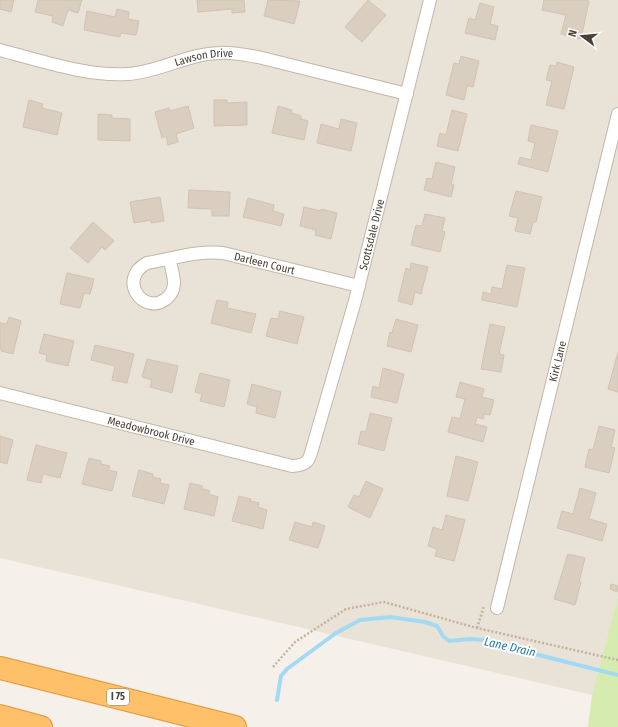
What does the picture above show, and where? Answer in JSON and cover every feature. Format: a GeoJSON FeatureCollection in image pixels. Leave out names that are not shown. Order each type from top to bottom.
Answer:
{"type":"FeatureCollection","features":[{"type":"Feature","properties":{"kind":"highway","name":"I 75"},"geometry":{"type":"LineString","coordinates":[[0,668],[235,727]]}},
{"type":"Feature","properties":{"kind":"highway"},"geometry":{"type":"LineString","coordinates":[[0,716],[41,727]]}},
{"type":"Feature","properties":{"kind":"street","name":"Scottsdale Drive"},"geometry":{"type":"LineString","coordinates":[[304,465],[311,455],[359,286],[430,0]]}},
{"type":"Feature","properties":{"kind":"street","name":"Lawson Drive"},"geometry":{"type":"LineString","coordinates":[[0,50],[93,73],[118,75],[142,72],[205,54],[236,54],[258,57],[407,94]]}},
{"type":"Feature","properties":{"kind":"street","name":"Kirk Lane"},"geometry":{"type":"LineString","coordinates":[[496,608],[618,114]]}},
{"type":"Feature","properties":{"kind":"street","name":"Darleen Court"},"geometry":{"type":"LineString","coordinates":[[169,259],[204,252],[223,253],[359,286]]}},
{"type":"Feature","properties":{"kind":"street","name":"Meadowbrook Drive"},"geometry":{"type":"LineString","coordinates":[[0,393],[292,466],[304,465]]}},
{"type":"Feature","properties":{"kind":"path"},"geometry":{"type":"LineString","coordinates":[[273,667],[295,642],[346,609],[384,602],[477,628],[618,660]]}},
{"type":"Feature","properties":{"kind":"shaded area"},"geometry":{"type":"Polygon","coordinates":[[[0,0],[618,0],[618,596],[592,695],[0,558],[0,0]]]}},
{"type":"Feature","properties":{"kind":"green space"},"geometry":{"type":"Polygon","coordinates":[[[618,596],[618,727],[588,727],[592,695],[618,596]]]}},
{"type":"Feature","properties":{"kind":"building"},"geometry":{"type":"Polygon","coordinates":[[[0,0],[14,0],[11,12],[0,9],[0,0]]]}},
{"type":"Feature","properties":{"kind":"building"},"geometry":{"type":"Polygon","coordinates":[[[38,0],[82,0],[78,13],[68,10],[63,26],[52,22],[53,16],[35,12],[38,0]]]}},
{"type":"Feature","properties":{"kind":"building"},"geometry":{"type":"Polygon","coordinates":[[[197,0],[244,0],[245,12],[232,13],[232,9],[198,12],[197,0]]]}},
{"type":"Feature","properties":{"kind":"building"},"geometry":{"type":"Polygon","coordinates":[[[268,0],[300,1],[294,24],[264,16],[268,0]]]}},
{"type":"Feature","properties":{"kind":"building"},"geometry":{"type":"Polygon","coordinates":[[[368,0],[386,15],[362,42],[345,27],[368,0]]]}},
{"type":"Feature","properties":{"kind":"building"},"geometry":{"type":"Polygon","coordinates":[[[544,0],[589,1],[581,39],[561,34],[566,15],[542,10],[544,0]]]}},
{"type":"Feature","properties":{"kind":"building"},"geometry":{"type":"Polygon","coordinates":[[[480,3],[494,7],[490,24],[498,26],[495,40],[465,33],[469,18],[475,20],[480,3]]]}},
{"type":"Feature","properties":{"kind":"building"},"geometry":{"type":"Polygon","coordinates":[[[117,9],[129,12],[128,19],[139,21],[136,35],[121,33],[120,37],[84,30],[87,11],[115,17],[117,9]]]}},
{"type":"Feature","properties":{"kind":"building"},"geometry":{"type":"Polygon","coordinates":[[[461,56],[479,61],[473,87],[467,86],[464,100],[446,95],[454,63],[459,64],[461,56]]]}},
{"type":"Feature","properties":{"kind":"building"},"geometry":{"type":"Polygon","coordinates":[[[557,62],[574,67],[564,109],[546,105],[552,81],[546,80],[550,65],[556,66],[557,62]]]}},
{"type":"Feature","properties":{"kind":"building"},"geometry":{"type":"Polygon","coordinates":[[[29,100],[43,104],[42,108],[62,113],[57,135],[23,127],[29,100]]]}},
{"type":"Feature","properties":{"kind":"building"},"geometry":{"type":"Polygon","coordinates":[[[214,100],[227,100],[227,103],[247,102],[247,125],[214,126],[214,100]]]}},
{"type":"Feature","properties":{"kind":"building"},"geometry":{"type":"Polygon","coordinates":[[[188,106],[194,128],[176,134],[178,142],[168,145],[166,136],[162,138],[155,112],[169,108],[170,111],[188,106]]]}},
{"type":"Feature","properties":{"kind":"building"},"geometry":{"type":"Polygon","coordinates":[[[278,106],[292,110],[291,113],[301,116],[301,119],[308,121],[304,140],[272,133],[278,106]]]}},
{"type":"Feature","properties":{"kind":"building"},"geometry":{"type":"Polygon","coordinates":[[[452,110],[467,114],[458,151],[437,146],[440,133],[446,135],[452,110]]]}},
{"type":"Feature","properties":{"kind":"building"},"geometry":{"type":"Polygon","coordinates":[[[98,114],[112,115],[112,118],[130,119],[130,141],[98,140],[98,114]]]}},
{"type":"Feature","properties":{"kind":"building"},"geometry":{"type":"Polygon","coordinates":[[[341,119],[357,123],[351,151],[317,143],[321,124],[339,129],[341,119]]]}},
{"type":"Feature","properties":{"kind":"building"},"geometry":{"type":"Polygon","coordinates":[[[531,125],[558,131],[548,172],[518,164],[520,157],[531,160],[535,143],[528,141],[531,125]]]}},
{"type":"Feature","properties":{"kind":"building"},"geometry":{"type":"Polygon","coordinates":[[[436,162],[455,167],[451,184],[454,185],[451,197],[424,190],[427,178],[432,179],[436,162]]]}},
{"type":"Feature","properties":{"kind":"building"},"geometry":{"type":"Polygon","coordinates":[[[189,190],[230,192],[229,216],[212,216],[212,209],[188,208],[189,190]]]}},
{"type":"Feature","properties":{"kind":"building"},"geometry":{"type":"Polygon","coordinates":[[[516,191],[542,197],[536,222],[533,222],[530,234],[515,231],[518,218],[509,216],[516,191]]]}},
{"type":"Feature","properties":{"kind":"building"},"geometry":{"type":"Polygon","coordinates":[[[160,197],[164,221],[151,223],[151,220],[134,223],[130,202],[160,197]]]}},
{"type":"Feature","properties":{"kind":"building"},"geometry":{"type":"Polygon","coordinates":[[[248,198],[274,205],[273,211],[284,214],[281,226],[243,217],[248,198]]]}},
{"type":"Feature","properties":{"kind":"building"},"geometry":{"type":"Polygon","coordinates":[[[304,207],[337,213],[331,239],[315,235],[316,230],[300,226],[304,207]]]}},
{"type":"Feature","properties":{"kind":"building"},"geometry":{"type":"Polygon","coordinates":[[[425,214],[445,218],[442,231],[445,232],[440,252],[411,245],[416,225],[422,226],[425,214]]]}},
{"type":"Feature","properties":{"kind":"building"},"geometry":{"type":"Polygon","coordinates":[[[93,222],[114,241],[105,250],[102,247],[88,263],[70,248],[93,222]]]}},
{"type":"Feature","properties":{"kind":"building"},"geometry":{"type":"Polygon","coordinates":[[[411,263],[428,267],[421,294],[415,292],[412,305],[398,301],[406,268],[410,270],[411,263]]]}},
{"type":"Feature","properties":{"kind":"building"},"geometry":{"type":"Polygon","coordinates":[[[507,265],[525,268],[517,307],[482,300],[483,292],[491,294],[492,287],[502,289],[507,265]]]}},
{"type":"Feature","properties":{"kind":"building"},"geometry":{"type":"Polygon","coordinates":[[[67,273],[94,279],[90,294],[84,293],[80,308],[60,304],[67,273]]]}},
{"type":"Feature","properties":{"kind":"building"},"geometry":{"type":"Polygon","coordinates":[[[217,300],[228,302],[227,308],[256,314],[251,333],[211,323],[217,300]]]}},
{"type":"Feature","properties":{"kind":"building"},"geometry":{"type":"Polygon","coordinates":[[[280,311],[304,317],[297,344],[266,336],[271,318],[278,319],[280,311]]]}},
{"type":"Feature","properties":{"kind":"building"},"geometry":{"type":"Polygon","coordinates":[[[9,317],[21,321],[13,354],[1,351],[0,348],[0,323],[7,324],[9,317]]]}},
{"type":"Feature","properties":{"kind":"building"},"geometry":{"type":"Polygon","coordinates":[[[396,319],[418,325],[411,352],[387,346],[390,332],[392,333],[396,319]]]}},
{"type":"Feature","properties":{"kind":"building"},"geometry":{"type":"Polygon","coordinates":[[[490,324],[505,327],[499,354],[504,355],[501,372],[481,369],[490,324]]]}},
{"type":"Feature","properties":{"kind":"building"},"geometry":{"type":"Polygon","coordinates":[[[44,334],[74,341],[68,366],[46,361],[47,355],[39,353],[44,334]]]}},
{"type":"Feature","properties":{"kind":"building"},"geometry":{"type":"Polygon","coordinates":[[[95,345],[134,354],[127,383],[112,380],[115,366],[91,360],[95,345]]]}},
{"type":"Feature","properties":{"kind":"building"},"geometry":{"type":"Polygon","coordinates":[[[618,352],[618,392],[608,389],[618,352]]]}},
{"type":"Feature","properties":{"kind":"building"},"geometry":{"type":"Polygon","coordinates":[[[147,359],[178,366],[172,393],[150,387],[152,380],[142,377],[147,359]]]}},
{"type":"Feature","properties":{"kind":"building"},"geometry":{"type":"Polygon","coordinates":[[[383,368],[404,374],[397,403],[371,397],[373,386],[379,388],[383,368]]]}},
{"type":"Feature","properties":{"kind":"building"},"geometry":{"type":"Polygon","coordinates":[[[200,373],[230,380],[224,407],[200,401],[202,394],[195,392],[200,373]]]}},
{"type":"Feature","properties":{"kind":"building"},"geometry":{"type":"Polygon","coordinates":[[[460,382],[484,389],[482,397],[494,400],[490,415],[484,414],[483,419],[477,417],[475,424],[487,427],[483,442],[448,432],[452,417],[460,419],[465,399],[456,397],[460,382]]]}},
{"type":"Feature","properties":{"kind":"building"},"geometry":{"type":"Polygon","coordinates":[[[252,384],[281,392],[275,418],[256,413],[257,407],[247,404],[252,384]]]}},
{"type":"Feature","properties":{"kind":"building"},"geometry":{"type":"Polygon","coordinates":[[[370,413],[392,418],[384,451],[358,444],[361,431],[366,432],[370,413]]]}},
{"type":"Feature","properties":{"kind":"building"},"geometry":{"type":"Polygon","coordinates":[[[599,426],[615,430],[611,447],[615,448],[609,473],[585,467],[589,449],[593,450],[599,426]]]}},
{"type":"Feature","properties":{"kind":"building"},"geometry":{"type":"Polygon","coordinates":[[[0,436],[13,440],[7,464],[0,462],[0,436]]]}},
{"type":"Feature","properties":{"kind":"building"},"geometry":{"type":"Polygon","coordinates":[[[36,445],[67,453],[60,478],[43,474],[41,483],[27,480],[36,445]]]}},
{"type":"Feature","properties":{"kind":"building"},"geometry":{"type":"Polygon","coordinates":[[[456,456],[478,462],[468,501],[447,496],[456,456]]]}},
{"type":"Feature","properties":{"kind":"building"},"geometry":{"type":"Polygon","coordinates":[[[89,458],[101,461],[101,464],[110,466],[108,470],[117,472],[112,491],[82,484],[89,458]]]}},
{"type":"Feature","properties":{"kind":"building"},"geometry":{"type":"Polygon","coordinates":[[[139,470],[153,474],[153,477],[161,479],[160,483],[169,485],[164,504],[132,496],[139,470]]]}},
{"type":"Feature","properties":{"kind":"building"},"geometry":{"type":"Polygon","coordinates":[[[366,481],[383,489],[370,518],[348,507],[354,495],[359,497],[366,481]]]}},
{"type":"Feature","properties":{"kind":"building"},"geometry":{"type":"Polygon","coordinates":[[[190,483],[202,486],[202,489],[210,491],[209,494],[218,497],[214,516],[184,509],[190,483]]]}},
{"type":"Feature","properties":{"kind":"building"},"geometry":{"type":"Polygon","coordinates":[[[580,488],[596,493],[589,519],[607,524],[602,541],[557,528],[562,511],[573,514],[580,488]]]}},
{"type":"Feature","properties":{"kind":"building"},"geometry":{"type":"Polygon","coordinates":[[[239,496],[259,503],[258,507],[267,510],[263,529],[232,521],[239,496]]]}},
{"type":"Feature","properties":{"kind":"building"},"geometry":{"type":"Polygon","coordinates":[[[446,515],[465,520],[454,561],[435,556],[437,549],[428,546],[433,527],[442,530],[446,515]]]}},
{"type":"Feature","properties":{"kind":"building"},"geometry":{"type":"Polygon","coordinates":[[[295,522],[312,527],[313,522],[325,526],[318,548],[289,540],[295,522]]]}},
{"type":"Feature","properties":{"kind":"building"},"geometry":{"type":"Polygon","coordinates":[[[568,554],[585,558],[575,605],[554,599],[568,554]]]}},
{"type":"Feature","properties":{"kind":"building"},"geometry":{"type":"Polygon","coordinates":[[[611,584],[618,586],[617,592],[610,589],[611,584]]]}},
{"type":"Feature","properties":{"kind":"waterway","name":"Lane Drain"},"geometry":{"type":"LineString","coordinates":[[277,700],[281,676],[287,669],[336,633],[360,620],[390,617],[425,622],[437,626],[443,636],[449,641],[470,639],[486,640],[618,675]]}}]}
